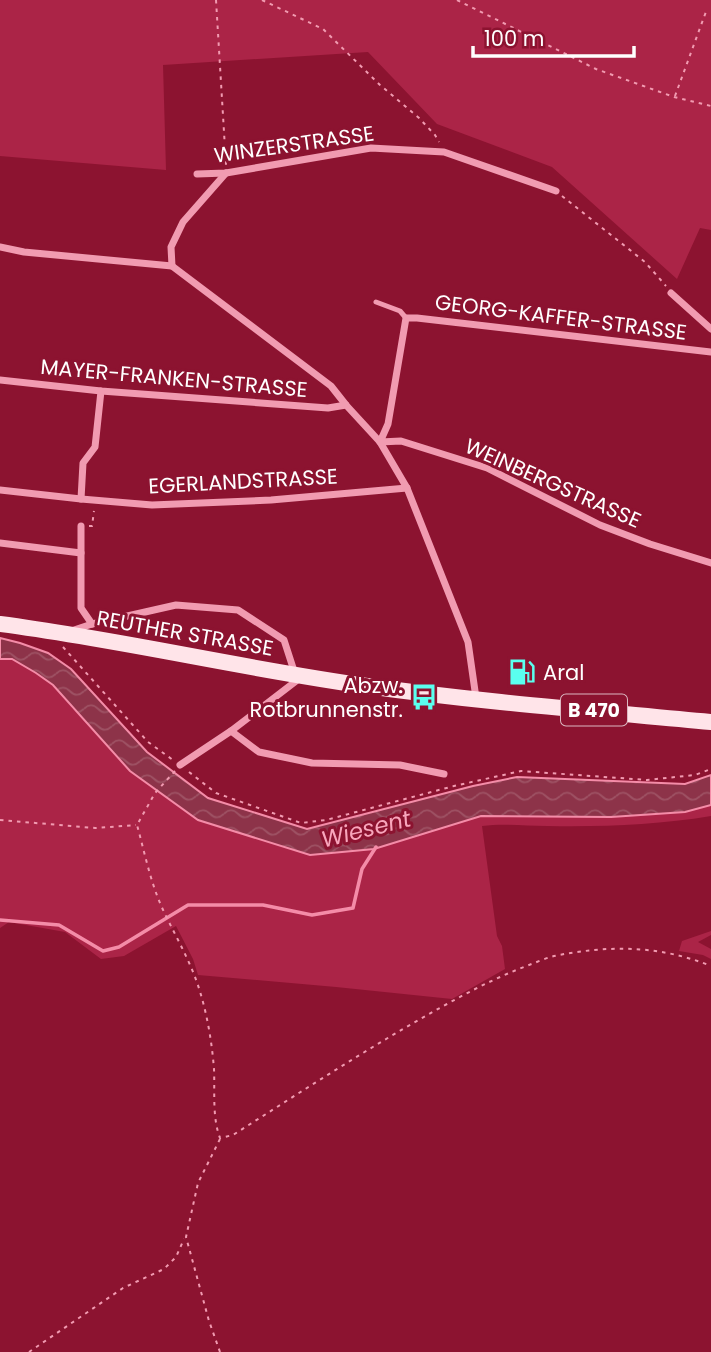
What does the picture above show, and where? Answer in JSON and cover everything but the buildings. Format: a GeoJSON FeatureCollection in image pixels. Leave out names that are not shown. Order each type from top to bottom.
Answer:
{"type":"FeatureCollection","features":[{"type":"Feature","properties":{"kind":"main road","name":"REUTHER STRASSE"},"geometry":{"type":"LineString","coordinates":[[0,624],[67,632],[377,687],[711,722]]}},
{"type":"Feature","properties":{"kind":"street","name":"WINZERSTRASSE"},"geometry":{"type":"LineString","coordinates":[[197,174],[226,173],[370,148],[444,152],[556,191]]}},
{"type":"Feature","properties":{"kind":"street"},"geometry":{"type":"LineString","coordinates":[[172,266],[172,247],[183,222],[226,173]]}},
{"type":"Feature","properties":{"kind":"street"},"geometry":{"type":"LineString","coordinates":[[0,247],[24,252],[172,266],[331,386],[380,442],[407,488],[468,642],[476,699]]}},
{"type":"Feature","properties":{"kind":"street"},"geometry":{"type":"LineString","coordinates":[[671,293],[711,329]]}},
{"type":"Feature","properties":{"kind":"street","name":"GEORG-KAFFER-STRASSE"},"geometry":{"type":"LineString","coordinates":[[380,442],[388,424],[406,318],[711,352]]}},
{"type":"Feature","properties":{"kind":"street","name":"MAYER-FRANKEN-STRASSE"},"geometry":{"type":"LineString","coordinates":[[0,380],[101,391],[328,408],[346,405]]}},
{"type":"Feature","properties":{"kind":"street"},"geometry":{"type":"LineString","coordinates":[[81,499],[83,463],[95,447],[101,391]]}},
{"type":"Feature","properties":{"kind":"street","name":"WEINBERGSTRASSE"},"geometry":{"type":"LineString","coordinates":[[380,442],[401,441],[487,468],[600,525],[711,563]]}},
{"type":"Feature","properties":{"kind":"street","name":"EGERLANDSTRASSE"},"geometry":{"type":"LineString","coordinates":[[0,490],[152,505],[271,500],[407,488]]}},
{"type":"Feature","properties":{"kind":"street"},"geometry":{"type":"LineString","coordinates":[[81,526],[81,608],[92,624]]}},
{"type":"Feature","properties":{"kind":"street"},"geometry":{"type":"LineString","coordinates":[[0,542],[81,553]]}},
{"type":"Feature","properties":{"kind":"street","name":"REUTHER STRASSE"},"geometry":{"type":"LineString","coordinates":[[67,632],[176,605],[238,610],[284,640],[299,675]]}},
{"type":"Feature","properties":{"kind":"street"},"geometry":{"type":"LineString","coordinates":[[178,767],[231,731],[299,675]]}},
{"type":"Feature","properties":{"kind":"street"},"geometry":{"type":"LineString","coordinates":[[231,731],[259,752],[312,763],[400,765],[444,774]]}},
{"type":"Feature","properties":{"kind":"lane","name":"GEORG-KAFFER-STRASSE"},"geometry":{"type":"LineString","coordinates":[[376,302],[400,311],[406,318]]}},
{"type":"Feature","properties":{"kind":"path"},"geometry":{"type":"LineString","coordinates":[[216,0],[226,173]]}},
{"type":"Feature","properties":{"kind":"path"},"geometry":{"type":"LineString","coordinates":[[262,0],[323,29],[380,85],[419,118],[435,135],[444,152]]}},
{"type":"Feature","properties":{"kind":"path"},"geometry":{"type":"LineString","coordinates":[[457,0],[596,69],[674,97],[711,106]]}},
{"type":"Feature","properties":{"kind":"path"},"geometry":{"type":"LineString","coordinates":[[674,97],[707,9]]}},
{"type":"Feature","properties":{"kind":"path"},"geometry":{"type":"LineString","coordinates":[[556,191],[645,262],[671,293]]}},
{"type":"Feature","properties":{"kind":"path"},"geometry":{"type":"LineString","coordinates":[[81,526],[93,526],[95,500]]}},
{"type":"Feature","properties":{"kind":"path"},"geometry":{"type":"LineString","coordinates":[[48,630],[148,742],[178,767],[216,793],[301,823],[326,820],[387,802],[521,771],[647,780],[695,775],[711,769]]}},
{"type":"Feature","properties":{"kind":"path"},"geometry":{"type":"LineString","coordinates":[[29,1352],[123,1288],[163,1269],[176,1257],[186,1237],[198,1182],[220,1138],[216,1128],[210,1031],[201,993],[163,911],[137,825],[155,793],[178,767]]}},
{"type":"Feature","properties":{"kind":"path"},"geometry":{"type":"LineString","coordinates":[[0,820],[95,828],[137,825]]}},
{"type":"Feature","properties":{"kind":"path"},"geometry":{"type":"LineString","coordinates":[[220,1138],[233,1135],[398,1031],[502,975],[551,957],[600,949],[651,949],[688,957],[711,966]]}},
{"type":"Feature","properties":{"kind":"path"},"geometry":{"type":"LineString","coordinates":[[186,1237],[220,1352]]}},
{"type":"Feature","properties":{"kind":"shaded area"},"geometry":{"type":"Polygon","coordinates":[[[0,0],[711,0],[711,230],[700,228],[677,279],[552,167],[437,124],[368,52],[163,65],[166,170],[0,156],[0,0]]]}},
{"type":"Feature","properties":{"kind":"shaded area"},"geometry":{"type":"Polygon","coordinates":[[[0,659],[12,659],[53,685],[73,709],[198,820],[374,849],[481,816],[611,817],[685,812],[711,805],[711,816],[609,826],[482,826],[497,936],[502,946],[505,969],[452,999],[198,975],[176,926],[124,956],[101,959],[65,932],[9,922],[0,928],[0,659]]]}},
{"type":"Feature","properties":{"kind":"shaded area"},"geometry":{"type":"Polygon","coordinates":[[[711,931],[711,935],[698,942],[711,949],[711,959],[679,951],[682,941],[711,931]]]}},
{"type":"Feature","properties":{"kind":"water","name":"Wiesent"},"geometry":{"type":"Polygon","coordinates":[[[0,638],[48,653],[71,669],[147,752],[208,798],[307,829],[517,777],[685,784],[711,775],[711,805],[685,812],[611,817],[481,816],[374,849],[310,855],[198,820],[130,771],[53,685],[12,659],[0,659],[0,638]]]}},
{"type":"Feature","properties":{"kind":"waterway","name":"Wiesent"},"geometry":{"type":"LineString","coordinates":[[0,920],[59,925],[103,951],[119,947],[188,905],[263,905],[312,915],[353,908],[362,869],[376,847]]}},
{"type":"Feature","properties":{"kind":"place","name":"Aral"},"geometry":{"type":"Point","coordinates":[522,672]}},
{"type":"Feature","properties":{"kind":"place","name":"Abzw. Rotbrunnenstr."},"geometry":{"type":"Point","coordinates":[424,697]}}]}
